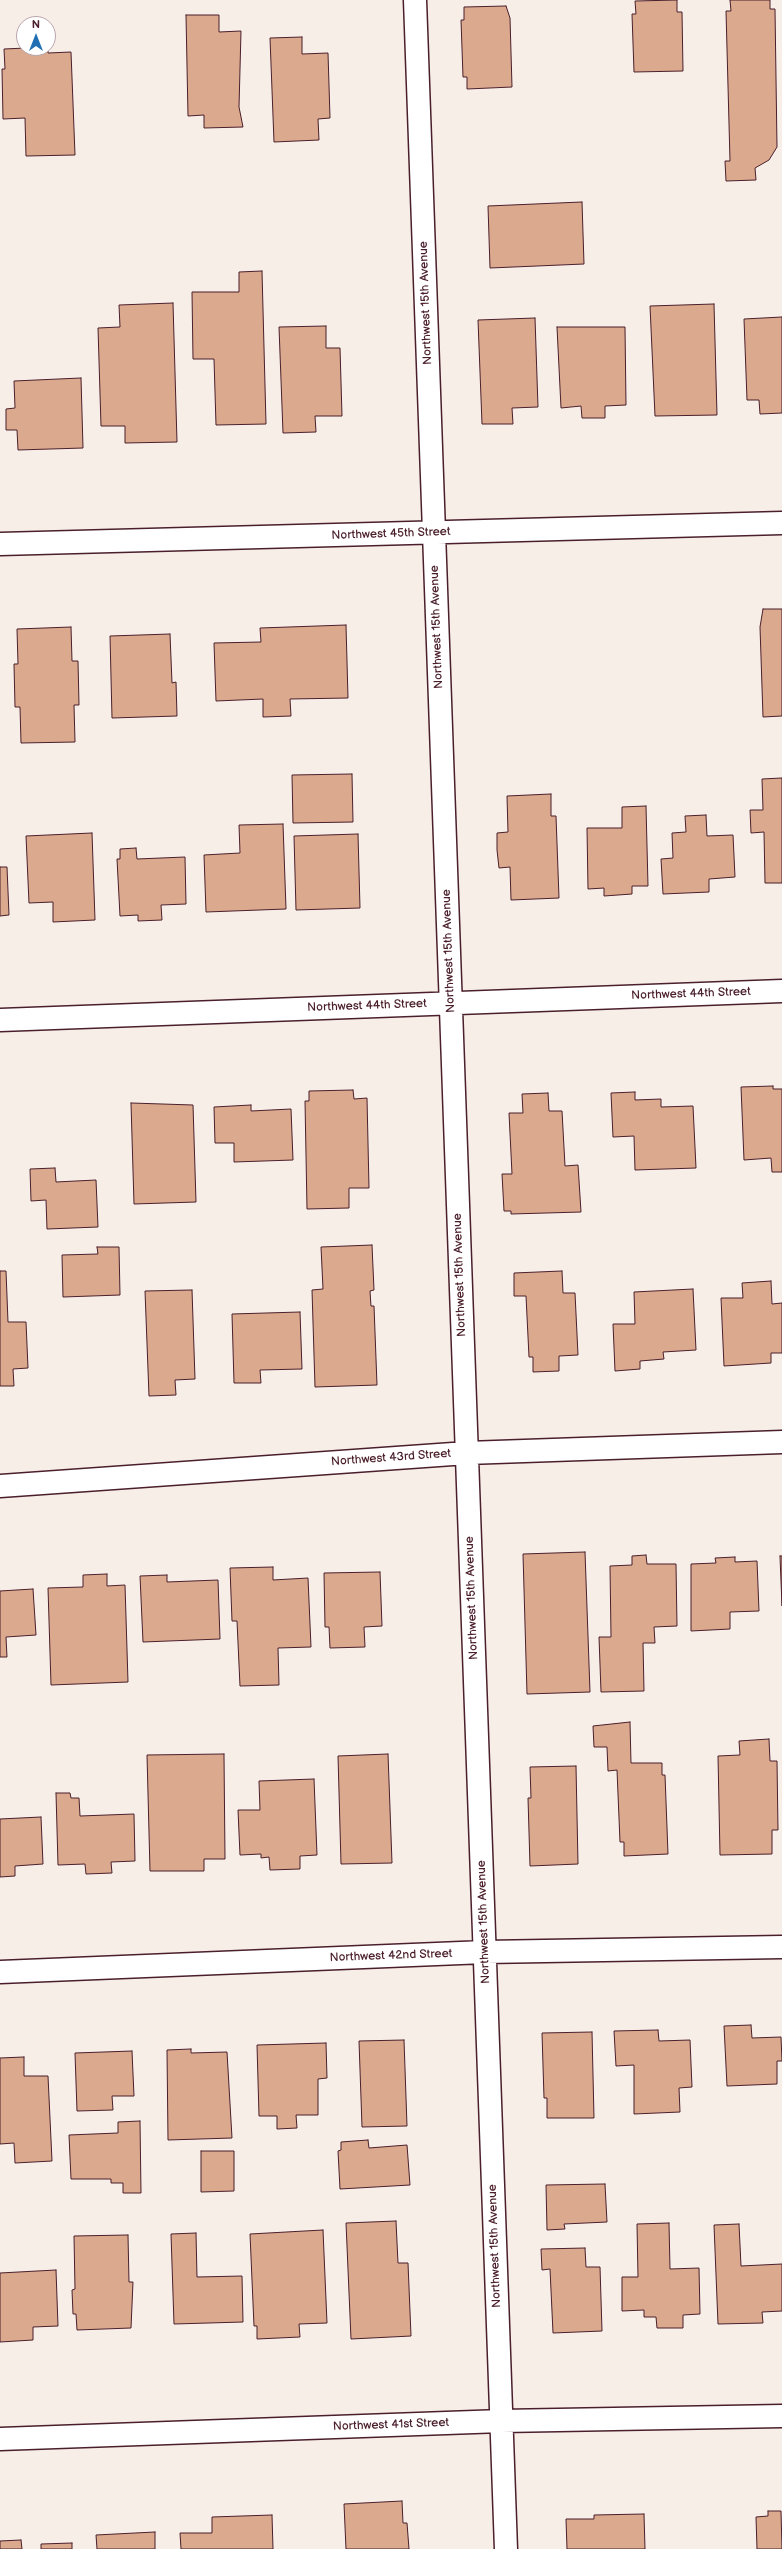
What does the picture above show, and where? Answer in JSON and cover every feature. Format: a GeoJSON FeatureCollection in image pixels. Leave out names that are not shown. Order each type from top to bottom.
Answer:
{"type":"FeatureCollection","features":[{"type":"Feature","properties":{"kind":"street","name":"Northwest 15th Avenue"},"geometry":{"type":"LineString","coordinates":[[415,0],[506,2549]]}},
{"type":"Feature","properties":{"kind":"street","name":"Northwest 45th Street"},"geometry":{"type":"LineString","coordinates":[[0,544],[782,523]]}},
{"type":"Feature","properties":{"kind":"street","name":"Northwest 44th Street"},"geometry":{"type":"LineString","coordinates":[[0,1020],[782,991]]}},
{"type":"Feature","properties":{"kind":"street","name":"Northwest 43rd Street"},"geometry":{"type":"LineString","coordinates":[[0,1486],[467,1453],[782,1442]]}},
{"type":"Feature","properties":{"kind":"street","name":"Northwest 42nd Street"},"geometry":{"type":"LineString","coordinates":[[0,1972],[485,1952],[782,1946]]}},
{"type":"Feature","properties":{"kind":"street","name":"Northwest 41st Street"},"geometry":{"type":"LineString","coordinates":[[0,2439],[502,2421],[782,2416]]}},
{"type":"Feature","properties":{"kind":"building"},"geometry":{"type":"Polygon","coordinates":[[[677,0],[677,12],[682,12],[683,71],[634,72],[632,14],[636,14],[635,1],[677,0]]]}},
{"type":"Feature","properties":{"kind":"building"},"geometry":{"type":"Polygon","coordinates":[[[730,0],[770,0],[770,9],[775,9],[777,147],[769,160],[755,168],[756,180],[726,181],[725,161],[730,161],[726,11],[731,11],[730,0]]]}},
{"type":"Feature","properties":{"kind":"building"},"geometry":{"type":"Polygon","coordinates":[[[506,6],[510,18],[512,87],[467,89],[467,77],[463,77],[461,20],[464,20],[464,7],[506,6]]]}},
{"type":"Feature","properties":{"kind":"building"},"geometry":{"type":"Polygon","coordinates":[[[186,15],[219,15],[219,32],[241,31],[239,107],[243,127],[204,128],[204,115],[188,116],[186,15]]]}},
{"type":"Feature","properties":{"kind":"building"},"geometry":{"type":"Polygon","coordinates":[[[302,37],[302,54],[328,53],[330,118],[318,119],[319,140],[274,142],[270,38],[302,37]]]}},
{"type":"Feature","properties":{"kind":"building"},"geometry":{"type":"Polygon","coordinates":[[[16,48],[16,56],[56,56],[56,53],[71,52],[75,155],[26,156],[25,118],[3,119],[2,69],[5,69],[4,49],[16,48]]]}},
{"type":"Feature","properties":{"kind":"building"},"geometry":{"type":"Polygon","coordinates":[[[582,202],[584,264],[490,268],[488,206],[582,202]]]}},
{"type":"Feature","properties":{"kind":"building"},"geometry":{"type":"Polygon","coordinates":[[[262,271],[266,424],[216,425],[214,359],[193,359],[192,292],[239,292],[239,272],[262,271]]]}},
{"type":"Feature","properties":{"kind":"building"},"geometry":{"type":"Polygon","coordinates":[[[173,303],[177,442],[125,443],[125,426],[101,426],[98,328],[120,327],[119,305],[173,303]]]}},
{"type":"Feature","properties":{"kind":"building"},"geometry":{"type":"Polygon","coordinates":[[[714,304],[717,415],[655,416],[650,306],[714,304]]]}},
{"type":"Feature","properties":{"kind":"building"},"geometry":{"type":"Polygon","coordinates":[[[782,317],[782,413],[760,414],[759,400],[747,400],[744,319],[782,317]]]}},
{"type":"Feature","properties":{"kind":"building"},"geometry":{"type":"Polygon","coordinates":[[[535,318],[538,407],[512,408],[513,424],[482,424],[478,320],[535,318]]]}},
{"type":"Feature","properties":{"kind":"building"},"geometry":{"type":"Polygon","coordinates":[[[326,326],[326,348],[340,348],[342,416],[315,416],[316,432],[283,433],[279,327],[326,326]]]}},
{"type":"Feature","properties":{"kind":"building"},"geometry":{"type":"Polygon","coordinates":[[[557,327],[625,327],[626,405],[605,406],[605,418],[582,418],[581,406],[561,408],[557,327]]]}},
{"type":"Feature","properties":{"kind":"building"},"geometry":{"type":"Polygon","coordinates":[[[81,378],[83,448],[18,450],[17,430],[6,430],[6,409],[15,408],[14,381],[81,378]]]}},
{"type":"Feature","properties":{"kind":"building"},"geometry":{"type":"Polygon","coordinates":[[[763,609],[782,609],[782,716],[763,717],[760,627],[763,609]]]}},
{"type":"Feature","properties":{"kind":"building"},"geometry":{"type":"Polygon","coordinates":[[[346,625],[348,698],[290,699],[291,716],[263,717],[263,699],[216,701],[214,643],[261,642],[260,628],[346,625]]]}},
{"type":"Feature","properties":{"kind":"building"},"geometry":{"type":"Polygon","coordinates":[[[71,627],[72,661],[78,661],[79,705],[74,705],[75,742],[21,743],[20,707],[15,707],[14,664],[18,664],[17,629],[71,627]]]}},
{"type":"Feature","properties":{"kind":"building"},"geometry":{"type":"Polygon","coordinates":[[[170,634],[172,683],[176,682],[177,716],[112,718],[110,636],[170,634]]]}},
{"type":"Feature","properties":{"kind":"building"},"geometry":{"type":"Polygon","coordinates":[[[352,774],[353,822],[293,823],[292,775],[352,774]]]}},
{"type":"Feature","properties":{"kind":"building"},"geometry":{"type":"Polygon","coordinates":[[[782,778],[782,883],[765,883],[764,832],[751,833],[750,810],[763,810],[762,779],[782,778]]]}},
{"type":"Feature","properties":{"kind":"building"},"geometry":{"type":"Polygon","coordinates":[[[551,794],[551,816],[556,816],[559,898],[511,900],[510,867],[499,868],[497,850],[497,833],[508,832],[507,796],[551,794]]]}},
{"type":"Feature","properties":{"kind":"building"},"geometry":{"type":"Polygon","coordinates":[[[646,806],[648,886],[632,886],[632,894],[604,896],[604,888],[588,889],[587,828],[622,828],[622,807],[646,806]]]}},
{"type":"Feature","properties":{"kind":"building"},"geometry":{"type":"Polygon","coordinates":[[[706,815],[707,836],[733,835],[735,877],[709,879],[709,892],[663,894],[661,859],[673,858],[672,833],[686,832],[685,816],[706,815]]]}},
{"type":"Feature","properties":{"kind":"building"},"geometry":{"type":"Polygon","coordinates":[[[283,824],[286,909],[206,912],[204,855],[240,853],[239,825],[283,824]]]}},
{"type":"Feature","properties":{"kind":"building"},"geometry":{"type":"Polygon","coordinates":[[[92,833],[95,920],[53,922],[53,902],[29,903],[26,836],[92,833]]]}},
{"type":"Feature","properties":{"kind":"building"},"geometry":{"type":"Polygon","coordinates":[[[358,834],[360,908],[296,910],[294,836],[358,834]]]}},
{"type":"Feature","properties":{"kind":"building"},"geometry":{"type":"Polygon","coordinates":[[[136,848],[137,859],[185,857],[186,904],[161,905],[162,920],[138,921],[138,915],[120,916],[117,859],[120,859],[120,849],[136,848]]]}},
{"type":"Feature","properties":{"kind":"building"},"geometry":{"type":"Polygon","coordinates":[[[0,867],[7,867],[9,915],[0,916],[0,867]]]}},
{"type":"Feature","properties":{"kind":"building"},"geometry":{"type":"Polygon","coordinates":[[[773,1086],[773,1089],[782,1089],[782,1172],[772,1172],[771,1158],[744,1160],[741,1087],[773,1086]]]}},
{"type":"Feature","properties":{"kind":"building"},"geometry":{"type":"Polygon","coordinates":[[[353,1090],[354,1099],[367,1098],[369,1188],[349,1188],[349,1208],[307,1209],[305,1101],[309,1101],[309,1091],[353,1090]]]}},
{"type":"Feature","properties":{"kind":"building"},"geometry":{"type":"Polygon","coordinates":[[[635,1092],[635,1100],[661,1099],[661,1107],[693,1106],[696,1168],[635,1170],[634,1136],[613,1137],[611,1093],[635,1092]]]}},
{"type":"Feature","properties":{"kind":"building"},"geometry":{"type":"Polygon","coordinates":[[[548,1093],[549,1111],[562,1111],[565,1166],[578,1165],[581,1212],[511,1214],[511,1211],[504,1211],[502,1174],[512,1174],[509,1113],[523,1113],[522,1094],[548,1093]]]}},
{"type":"Feature","properties":{"kind":"building"},"geometry":{"type":"Polygon","coordinates":[[[131,1103],[193,1105],[196,1202],[134,1204],[131,1103]]]}},
{"type":"Feature","properties":{"kind":"building"},"geometry":{"type":"Polygon","coordinates":[[[251,1105],[251,1111],[291,1109],[293,1160],[234,1162],[234,1143],[215,1143],[214,1107],[251,1105]]]}},
{"type":"Feature","properties":{"kind":"building"},"geometry":{"type":"Polygon","coordinates":[[[55,1168],[56,1182],[96,1180],[98,1227],[47,1229],[46,1200],[31,1201],[30,1169],[55,1168]]]}},
{"type":"Feature","properties":{"kind":"building"},"geometry":{"type":"Polygon","coordinates":[[[372,1245],[374,1290],[370,1291],[371,1306],[374,1306],[377,1385],[315,1387],[312,1290],[323,1289],[321,1247],[372,1245]]]}},
{"type":"Feature","properties":{"kind":"building"},"geometry":{"type":"Polygon","coordinates":[[[97,1247],[119,1247],[120,1295],[63,1297],[62,1255],[98,1254],[97,1247]]]}},
{"type":"Feature","properties":{"kind":"building"},"geometry":{"type":"Polygon","coordinates":[[[0,1271],[6,1271],[8,1322],[26,1322],[28,1368],[13,1369],[14,1386],[0,1386],[0,1271]]]}},
{"type":"Feature","properties":{"kind":"building"},"geometry":{"type":"Polygon","coordinates":[[[562,1271],[563,1293],[575,1293],[578,1355],[559,1356],[559,1371],[533,1372],[533,1357],[529,1357],[526,1296],[514,1296],[514,1273],[562,1271]]]}},
{"type":"Feature","properties":{"kind":"building"},"geometry":{"type":"Polygon","coordinates":[[[771,1281],[772,1304],[782,1303],[782,1353],[771,1353],[771,1363],[724,1366],[721,1298],[743,1298],[742,1283],[771,1281]]]}},
{"type":"Feature","properties":{"kind":"building"},"geometry":{"type":"Polygon","coordinates":[[[693,1289],[696,1350],[663,1352],[664,1359],[640,1361],[640,1369],[615,1371],[613,1324],[635,1324],[634,1292],[693,1289]]]}},
{"type":"Feature","properties":{"kind":"building"},"geometry":{"type":"Polygon","coordinates":[[[192,1290],[195,1379],[175,1380],[176,1395],[149,1396],[145,1291],[192,1290]]]}},
{"type":"Feature","properties":{"kind":"building"},"geometry":{"type":"Polygon","coordinates":[[[300,1312],[302,1369],[260,1370],[261,1383],[234,1383],[232,1314],[300,1312]]]}},
{"type":"Feature","properties":{"kind":"building"},"geometry":{"type":"Polygon","coordinates":[[[585,1552],[590,1692],[527,1694],[523,1554],[585,1552]]]}},
{"type":"Feature","properties":{"kind":"building"},"geometry":{"type":"Polygon","coordinates":[[[646,1555],[647,1564],[676,1564],[677,1626],[654,1627],[655,1643],[643,1643],[644,1691],[601,1692],[599,1637],[611,1637],[610,1566],[632,1565],[632,1556],[646,1555]]]}},
{"type":"Feature","properties":{"kind":"building"},"geometry":{"type":"Polygon","coordinates":[[[780,1556],[782,1556],[782,1606],[780,1556]]]}},
{"type":"Feature","properties":{"kind":"building"},"geometry":{"type":"Polygon","coordinates":[[[735,1557],[735,1562],[757,1561],[759,1611],[730,1612],[730,1629],[691,1631],[691,1564],[716,1563],[715,1558],[735,1557]]]}},
{"type":"Feature","properties":{"kind":"building"},"geometry":{"type":"Polygon","coordinates":[[[273,1567],[273,1580],[308,1578],[311,1647],[278,1648],[279,1685],[240,1686],[237,1621],[232,1621],[230,1568],[273,1567]]]}},
{"type":"Feature","properties":{"kind":"building"},"geometry":{"type":"Polygon","coordinates":[[[380,1572],[382,1626],[364,1627],[365,1647],[330,1648],[329,1627],[325,1627],[324,1573],[380,1572]]]}},
{"type":"Feature","properties":{"kind":"building"},"geometry":{"type":"Polygon","coordinates":[[[107,1574],[107,1586],[125,1585],[128,1682],[51,1685],[48,1588],[83,1587],[83,1575],[107,1574]]]}},
{"type":"Feature","properties":{"kind":"building"},"geometry":{"type":"Polygon","coordinates":[[[167,1575],[167,1582],[218,1580],[220,1639],[143,1642],[140,1576],[167,1575]]]}},
{"type":"Feature","properties":{"kind":"building"},"geometry":{"type":"Polygon","coordinates":[[[33,1589],[36,1635],[6,1637],[7,1657],[0,1657],[0,1591],[33,1589]]]}},
{"type":"Feature","properties":{"kind":"building"},"geometry":{"type":"Polygon","coordinates":[[[630,1722],[631,1763],[662,1763],[662,1775],[665,1775],[668,1854],[624,1856],[624,1842],[620,1842],[617,1770],[608,1771],[607,1747],[594,1747],[593,1726],[630,1722]]]}},
{"type":"Feature","properties":{"kind":"building"},"geometry":{"type":"Polygon","coordinates":[[[769,1739],[770,1761],[777,1761],[778,1830],[772,1830],[772,1854],[720,1855],[718,1756],[740,1755],[739,1741],[769,1739]]]}},
{"type":"Feature","properties":{"kind":"building"},"geometry":{"type":"Polygon","coordinates":[[[224,1754],[225,1859],[204,1859],[204,1871],[150,1871],[147,1755],[224,1754]]]}},
{"type":"Feature","properties":{"kind":"building"},"geometry":{"type":"Polygon","coordinates":[[[388,1754],[392,1863],[341,1864],[338,1756],[388,1754]]]}},
{"type":"Feature","properties":{"kind":"building"},"geometry":{"type":"Polygon","coordinates":[[[576,1766],[578,1864],[530,1866],[528,1798],[531,1798],[530,1767],[576,1766]]]}},
{"type":"Feature","properties":{"kind":"building"},"geometry":{"type":"Polygon","coordinates":[[[314,1779],[317,1855],[300,1856],[300,1869],[270,1870],[269,1857],[261,1858],[261,1854],[240,1855],[238,1810],[260,1810],[259,1781],[314,1779]]]}},
{"type":"Feature","properties":{"kind":"building"},"geometry":{"type":"Polygon","coordinates":[[[56,1793],[70,1793],[71,1798],[79,1798],[80,1816],[134,1814],[135,1861],[111,1862],[112,1873],[86,1874],[85,1864],[58,1865],[56,1793]]]}},
{"type":"Feature","properties":{"kind":"building"},"geometry":{"type":"Polygon","coordinates":[[[41,1817],[43,1864],[15,1866],[15,1876],[0,1877],[0,1819],[41,1817]]]}},
{"type":"Feature","properties":{"kind":"building"},"geometry":{"type":"Polygon","coordinates":[[[751,2025],[752,2038],[781,2037],[782,2061],[777,2061],[777,2084],[727,2086],[724,2026],[751,2025]]]}},
{"type":"Feature","properties":{"kind":"building"},"geometry":{"type":"Polygon","coordinates":[[[658,2030],[659,2041],[690,2040],[692,2087],[679,2088],[680,2112],[634,2114],[634,2065],[616,2066],[614,2031],[658,2030]]]}},
{"type":"Feature","properties":{"kind":"building"},"geometry":{"type":"Polygon","coordinates":[[[592,2032],[594,2118],[547,2118],[547,2098],[544,2098],[542,2033],[592,2032]]]}},
{"type":"Feature","properties":{"kind":"building"},"geometry":{"type":"Polygon","coordinates":[[[404,2040],[407,2126],[362,2127],[359,2041],[404,2040]]]}},
{"type":"Feature","properties":{"kind":"building"},"geometry":{"type":"Polygon","coordinates":[[[326,2043],[327,2078],[318,2079],[318,2115],[296,2115],[297,2128],[277,2129],[277,2116],[259,2116],[257,2045],[326,2043]]]}},
{"type":"Feature","properties":{"kind":"building"},"geometry":{"type":"Polygon","coordinates":[[[191,2049],[191,2053],[227,2052],[232,2138],[168,2140],[167,2050],[191,2049]]]}},
{"type":"Feature","properties":{"kind":"building"},"geometry":{"type":"Polygon","coordinates":[[[132,2051],[134,2096],[112,2096],[113,2110],[77,2111],[75,2053],[132,2051]]]}},
{"type":"Feature","properties":{"kind":"building"},"geometry":{"type":"Polygon","coordinates":[[[24,2057],[24,2076],[48,2076],[52,2161],[15,2163],[14,2143],[0,2144],[0,2058],[24,2057]]]}},
{"type":"Feature","properties":{"kind":"building"},"geometry":{"type":"Polygon","coordinates":[[[140,2121],[141,2193],[123,2193],[123,2183],[111,2183],[111,2179],[71,2179],[69,2135],[118,2133],[118,2122],[140,2121]]]}},
{"type":"Feature","properties":{"kind":"building"},"geometry":{"type":"Polygon","coordinates":[[[368,2140],[369,2148],[407,2145],[410,2185],[340,2189],[338,2151],[341,2150],[341,2142],[368,2140]]]}},
{"type":"Feature","properties":{"kind":"building"},"geometry":{"type":"Polygon","coordinates":[[[201,2151],[234,2151],[234,2191],[201,2192],[201,2151]]]}},
{"type":"Feature","properties":{"kind":"building"},"geometry":{"type":"Polygon","coordinates":[[[605,2184],[607,2222],[564,2224],[565,2229],[547,2230],[546,2185],[605,2184]]]}},
{"type":"Feature","properties":{"kind":"building"},"geometry":{"type":"Polygon","coordinates":[[[396,2221],[398,2263],[408,2263],[411,2336],[351,2339],[346,2223],[396,2221]]]}},
{"type":"Feature","properties":{"kind":"building"},"geometry":{"type":"Polygon","coordinates":[[[669,2223],[670,2269],[699,2268],[700,2314],[683,2315],[683,2328],[657,2328],[656,2317],[644,2317],[644,2310],[622,2311],[622,2277],[638,2277],[637,2224],[669,2223]]]}},
{"type":"Feature","properties":{"kind":"building"},"geometry":{"type":"Polygon","coordinates":[[[739,2224],[741,2266],[782,2264],[782,2311],[762,2312],[763,2323],[718,2324],[714,2225],[739,2224]]]}},
{"type":"Feature","properties":{"kind":"building"},"geometry":{"type":"Polygon","coordinates":[[[323,2230],[327,2323],[299,2324],[300,2337],[257,2339],[257,2326],[254,2326],[250,2234],[323,2230]]]}},
{"type":"Feature","properties":{"kind":"building"},"geometry":{"type":"Polygon","coordinates":[[[196,2233],[197,2277],[242,2276],[243,2322],[174,2324],[171,2234],[196,2233]]]}},
{"type":"Feature","properties":{"kind":"building"},"geometry":{"type":"Polygon","coordinates":[[[128,2235],[129,2282],[133,2282],[131,2328],[77,2330],[76,2314],[73,2314],[72,2290],[75,2289],[74,2236],[128,2235]]]}},
{"type":"Feature","properties":{"kind":"building"},"geometry":{"type":"Polygon","coordinates":[[[585,2248],[586,2267],[600,2267],[602,2331],[553,2333],[550,2269],[542,2270],[541,2249],[585,2248]]]}},
{"type":"Feature","properties":{"kind":"building"},"geometry":{"type":"Polygon","coordinates":[[[56,2270],[58,2326],[33,2327],[33,2340],[0,2342],[0,2273],[56,2270]]]}},
{"type":"Feature","properties":{"kind":"building"},"geometry":{"type":"Polygon","coordinates":[[[402,2501],[403,2523],[407,2523],[409,2549],[346,2549],[344,2504],[402,2501]]]}},
{"type":"Feature","properties":{"kind":"building"},"geometry":{"type":"Polygon","coordinates":[[[768,2511],[781,2511],[782,2549],[757,2549],[756,2517],[768,2516],[768,2511]]]}},
{"type":"Feature","properties":{"kind":"building"},"geometry":{"type":"Polygon","coordinates":[[[644,2514],[645,2549],[567,2549],[566,2519],[594,2519],[594,2515],[644,2514]]]}},
{"type":"Feature","properties":{"kind":"building"},"geometry":{"type":"Polygon","coordinates":[[[272,2515],[273,2549],[181,2549],[180,2533],[212,2533],[212,2517],[272,2515]]]}},
{"type":"Feature","properties":{"kind":"building"},"geometry":{"type":"Polygon","coordinates":[[[155,2532],[155,2549],[97,2549],[96,2535],[155,2532]]]}},
{"type":"Feature","properties":{"kind":"building"},"geometry":{"type":"Polygon","coordinates":[[[21,2540],[22,2549],[0,2549],[0,2541],[21,2540]]]}},
{"type":"Feature","properties":{"kind":"building"},"geometry":{"type":"Polygon","coordinates":[[[72,2543],[72,2549],[41,2549],[41,2544],[72,2543]]]}}]}
